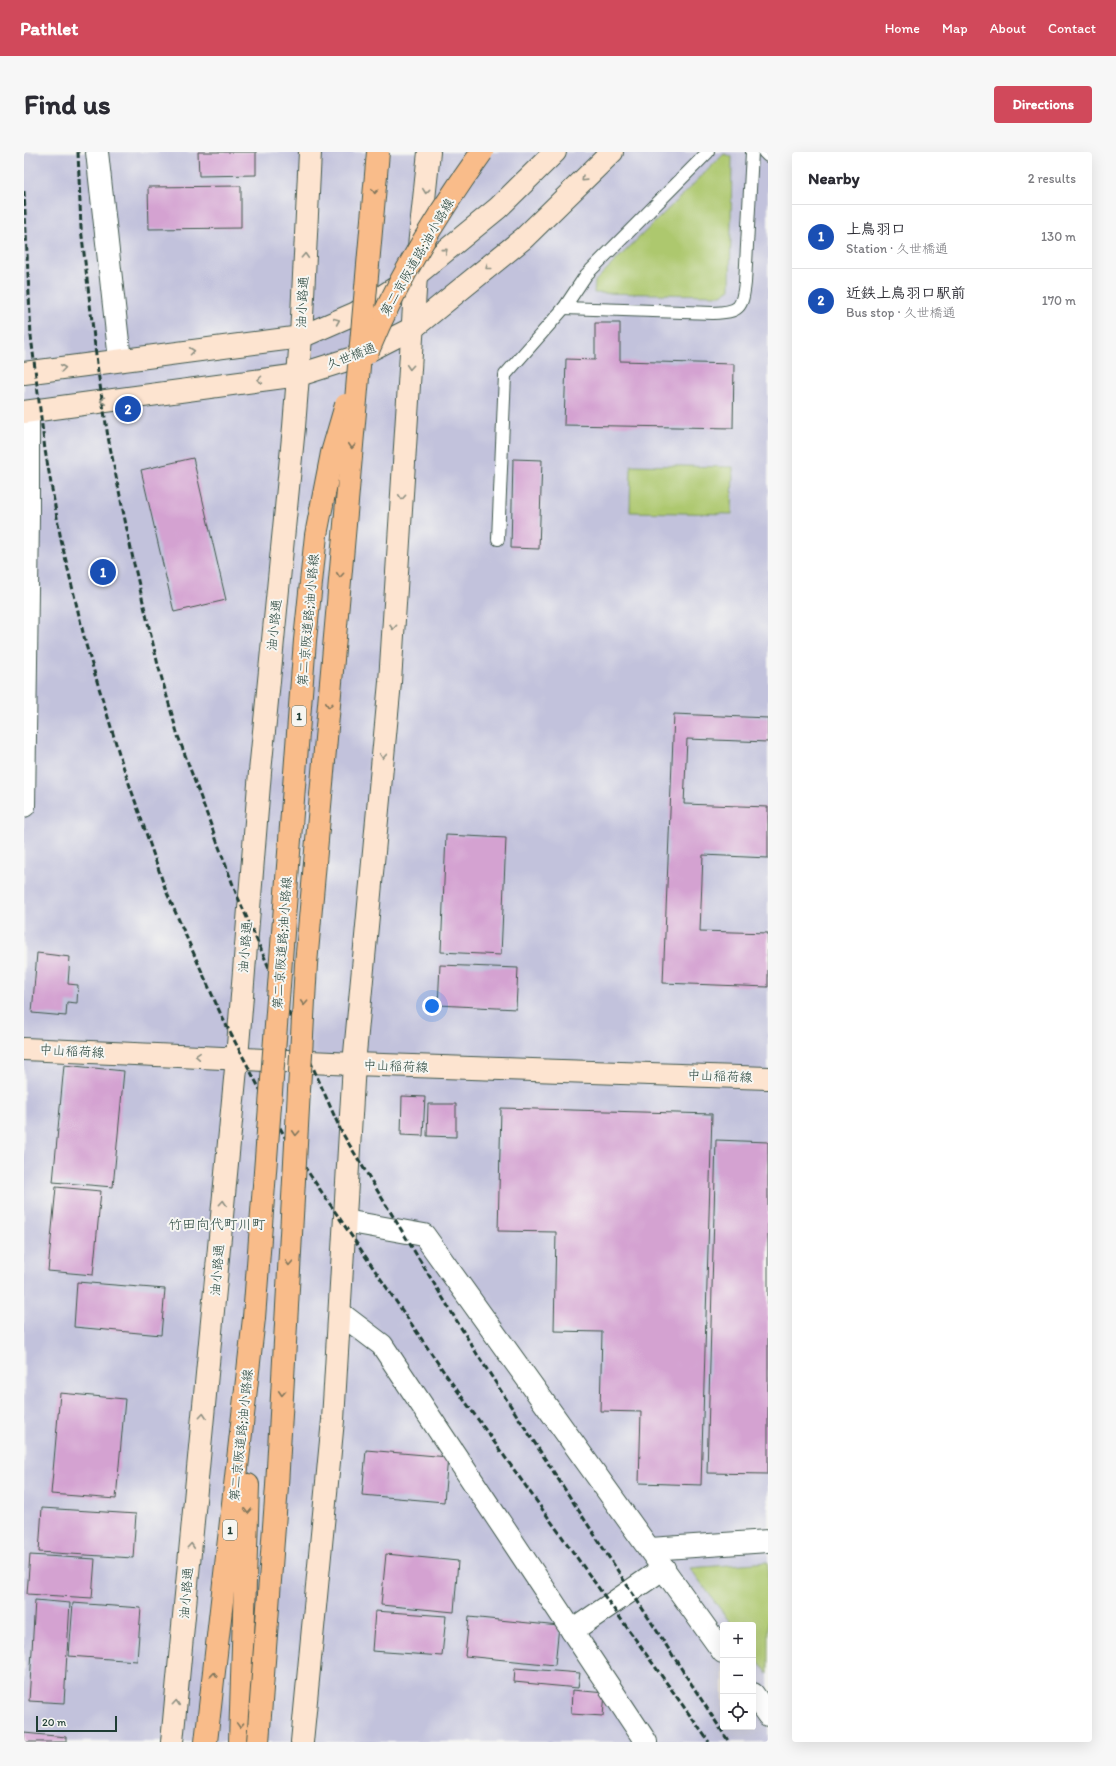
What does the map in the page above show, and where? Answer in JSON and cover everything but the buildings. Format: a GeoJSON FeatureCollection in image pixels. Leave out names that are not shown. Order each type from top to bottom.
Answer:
{"type":"FeatureCollection","features":[{"type":"Feature","properties":{"kind":"highway"},"geometry":{"type":"LineString","coordinates":[[258,1742],[277,1486],[306,964],[378,152]]}},
{"type":"Feature","properties":{"kind":"highway","name":"第二京阪道路;油小路線"},"geometry":{"type":"LineString","coordinates":[[206,1742],[254,1318],[305,640],[316,535],[321,505],[332,453],[352,388],[383,314],[415,255],[482,152]]}},
{"type":"Feature","properties":{"kind":"highway","name":"第二京阪道路;油小路線"},"geometry":{"type":"LineString","coordinates":[[240,1742],[254,1318]]}},
{"type":"Feature","properties":{"kind":"street"},"geometry":{"type":"LineString","coordinates":[[97,152],[120,360]]}},
{"type":"Feature","properties":{"kind":"street","name":"油小路通"},"geometry":{"type":"LineString","coordinates":[[172,1742],[237,1058],[260,772],[299,375],[310,152]]}},
{"type":"Feature","properties":{"kind":"street"},"geometry":{"type":"LineString","coordinates":[[302,1742],[333,1420],[354,1064],[390,682],[416,275],[429,152]]}},
{"type":"Feature","properties":{"kind":"street"},"geometry":{"type":"LineString","coordinates":[[24,373],[301,337],[356,313],[416,275],[498,208],[555,152]]}},
{"type":"Feature","properties":{"kind":"street","name":"久世橋通"},"geometry":{"type":"LineString","coordinates":[[26,412],[299,375],[356,357],[413,328],[524,238],[612,152]]}},
{"type":"Feature","properties":{"kind":"street"},"geometry":{"type":"LineString","coordinates":[[24,806],[28,518],[26,412]]}},
{"type":"Feature","properties":{"kind":"street","name":"中山稲荷線"},"geometry":{"type":"LineString","coordinates":[[24,1048],[354,1064],[768,1078]]}},
{"type":"Feature","properties":{"kind":"street"},"geometry":{"type":"LineString","coordinates":[[345,1221],[424,1235],[720,1648]]}},
{"type":"Feature","properties":{"kind":"street"},"geometry":{"type":"LineString","coordinates":[[340,1313],[382,1346],[646,1742]]}},
{"type":"Feature","properties":{"kind":"street"},"geometry":{"type":"LineString","coordinates":[[650,1549],[768,1541]]}},
{"type":"Feature","properties":{"kind":"street"},"geometry":{"type":"LineString","coordinates":[[572,1631],[664,1568]]}},
{"type":"Feature","properties":{"kind":"street"},"geometry":{"type":"LineString","coordinates":[[756,1698],[768,1715]]}},
{"type":"Feature","properties":{"kind":"lane"},"geometry":{"type":"LineString","coordinates":[[498,539],[505,375],[564,308],[586,275],[708,152]]}},
{"type":"Feature","properties":{"kind":"lane"},"geometry":{"type":"LineString","coordinates":[[564,308],[713,313],[725,313],[736,309],[742,303],[745,283],[752,152]]}},
{"type":"Feature","properties":{"kind":"lane"},"geometry":{"type":"LineString","coordinates":[[764,152],[768,156]]}},
{"type":"Feature","properties":{"kind":"shaded area"},"geometry":{"type":"Polygon","coordinates":[[[24,152],[768,152],[768,1742],[24,1742],[24,152]]]}},
{"type":"Feature","properties":{"kind":"green space"},"geometry":{"type":"Polygon","coordinates":[[[724,154],[732,157],[730,289],[721,295],[594,293],[595,281],[724,154]]]}},
{"type":"Feature","properties":{"kind":"green space"},"geometry":{"type":"Polygon","coordinates":[[[631,465],[733,467],[732,514],[630,512],[631,465]]]}},
{"type":"Feature","properties":{"kind":"green space"},"geometry":{"type":"Polygon","coordinates":[[[768,1562],[768,1674],[756,1658],[756,1622],[730,1622],[690,1568],[768,1562]]]}},
{"type":"Feature","properties":{"kind":"railway"},"geometry":{"type":"LineString","coordinates":[[78,152],[81,228],[98,372],[108,437],[134,564],[158,665],[178,736],[236,893],[341,1131],[477,1354],[729,1742]]}},
{"type":"Feature","properties":{"kind":"railway"},"geometry":{"type":"LineString","coordinates":[[24,191],[31,336],[45,450],[61,540],[86,645],[121,760],[166,891],[222,1017],[287,1141],[444,1372],[709,1742]]}},
{"type":"Feature","properties":{"kind":"place","name":"近鉄上鳥羽口駅前"},"geometry":{"type":"Point","coordinates":[128,409]}},
{"type":"Feature","properties":{"kind":"place","name":"上鳥羽口"},"geometry":{"type":"Point","coordinates":[103,572]}},
{"type":"Feature","properties":{"kind":"district","name":"竹田向代町川町"},"geometry":{"type":"Point","coordinates":[217,1224]}}]}
